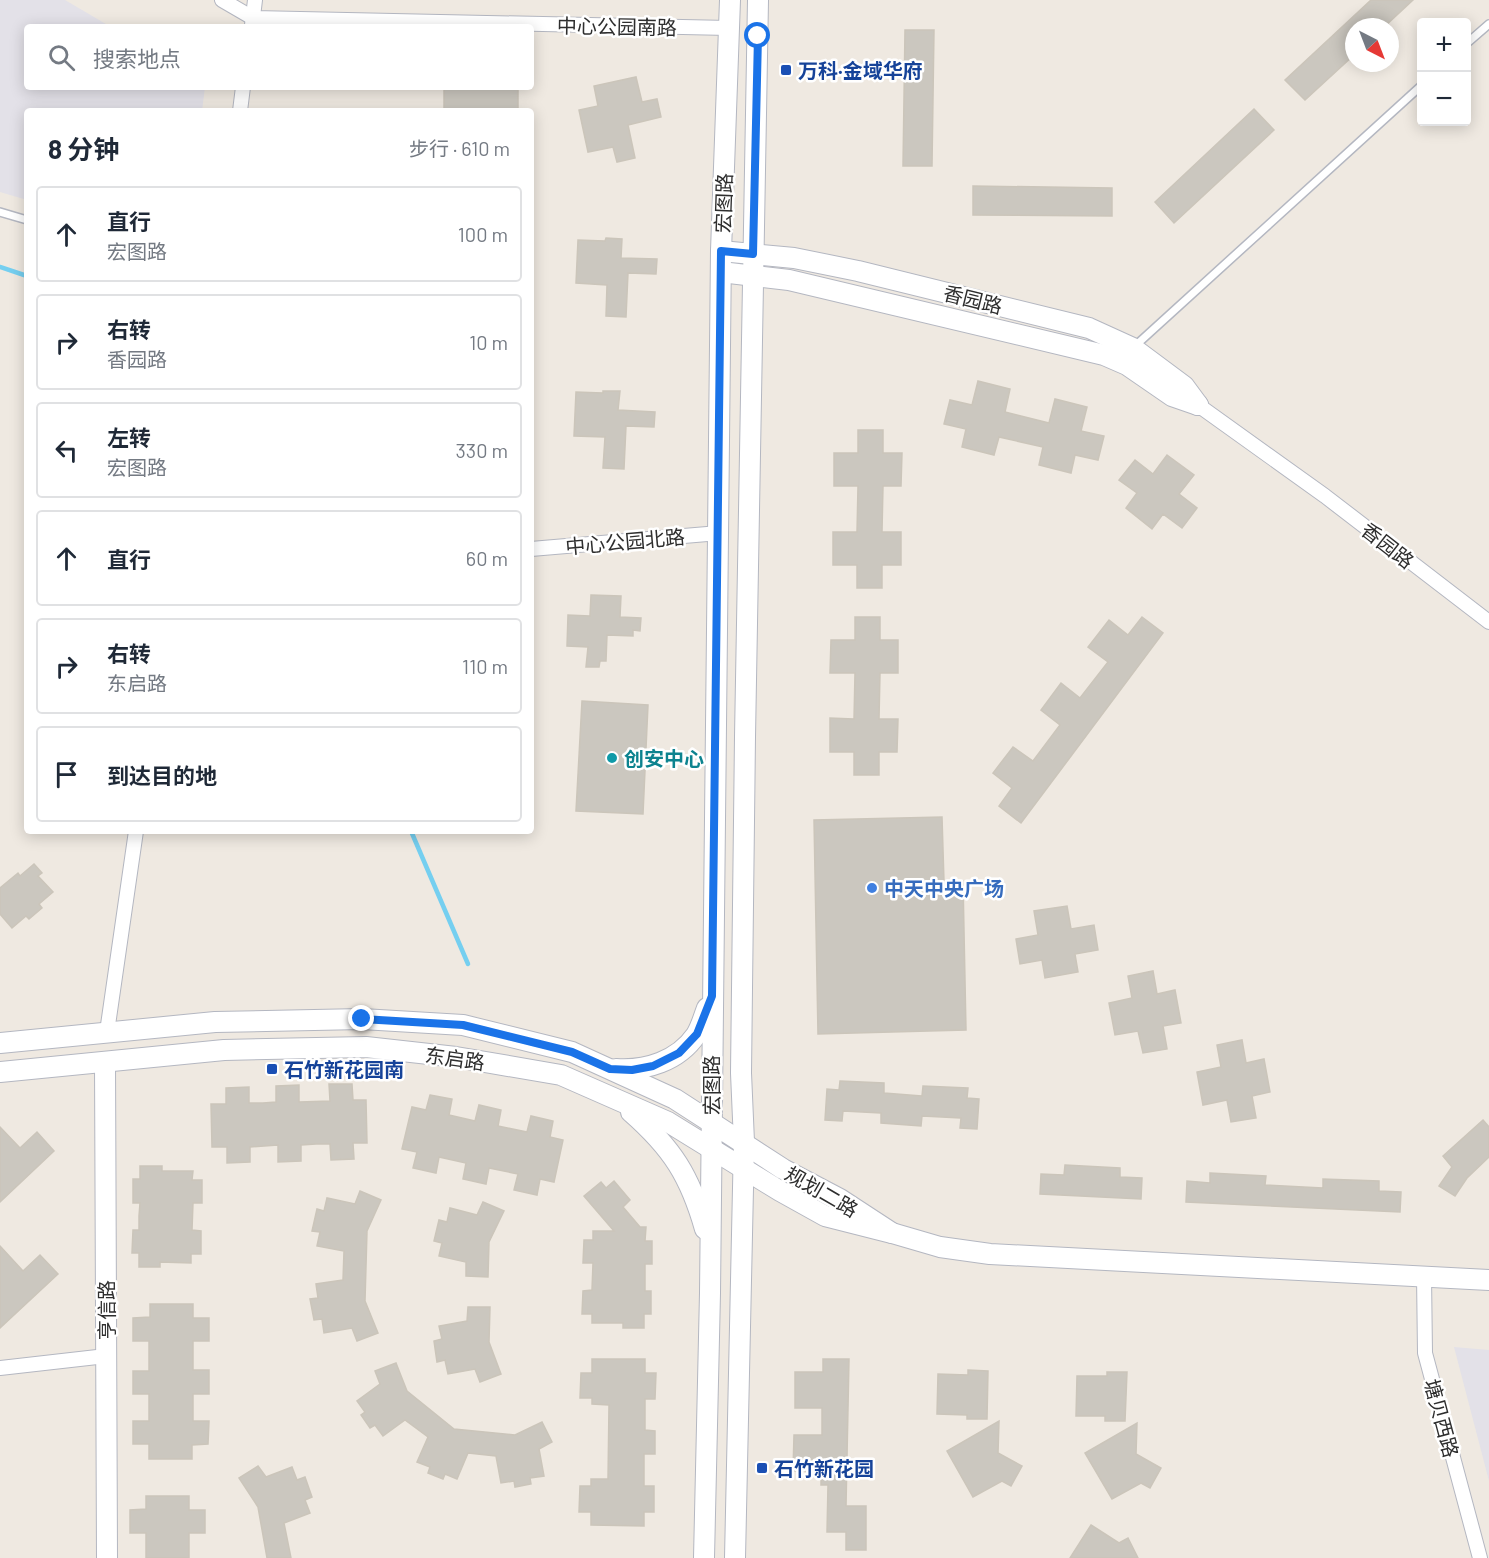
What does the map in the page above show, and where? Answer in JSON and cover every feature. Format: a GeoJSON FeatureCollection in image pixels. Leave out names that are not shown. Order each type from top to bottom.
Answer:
{"type":"FeatureCollection","features":[{"type":"Feature","properties":{"kind":"main road","name":"宏图路"},"geometry":{"type":"LineString","coordinates":[[704,1558],[712,1122],[721,251],[730,0]]}},
{"type":"Feature","properties":{"kind":"main road","name":"宏图路"},"geometry":{"type":"LineString","coordinates":[[735,1558],[744,1142],[741,1073],[744,761],[758,0]]}},
{"type":"Feature","properties":{"kind":"main road","name":"香园路"},"geometry":{"type":"LineString","coordinates":[[721,251],[794,258],[858,271],[1089,328],[1130,356],[1184,386],[1198,405]]}},
{"type":"Feature","properties":{"kind":"main road","name":"香园路"},"geometry":{"type":"LineString","coordinates":[[721,272],[799,283],[1104,355],[1130,356]]}},
{"type":"Feature","properties":{"kind":"main road"},"geometry":{"type":"LineString","coordinates":[[610,1069],[632,1070],[653,1066],[679,1053],[697,1034],[712,996]]}},
{"type":"Feature","properties":{"kind":"main road","name":"东启路"},"geometry":{"type":"LineString","coordinates":[[0,1043],[215,1022],[362,1019],[463,1025],[572,1052],[610,1069]]}},
{"type":"Feature","properties":{"kind":"main road","name":"东启路"},"geometry":{"type":"LineString","coordinates":[[0,1072],[224,1050],[366,1047],[456,1057],[561,1075],[668,1122],[743,1167]]}},
{"type":"Feature","properties":{"kind":"main road","name":"亨信路"},"geometry":{"type":"LineString","coordinates":[[105,1062],[107,1558]]}},
{"type":"Feature","properties":{"kind":"main road","name":"规划二路"},"geometry":{"type":"LineString","coordinates":[[610,1069],[675,1100],[783,1169],[840,1199],[892,1233]]}},
{"type":"Feature","properties":{"kind":"main road"},"geometry":{"type":"LineString","coordinates":[[618,1100],[656,1134],[684,1172],[699,1209],[710,1246]]}},
{"type":"Feature","properties":{"kind":"main road","name":"规划二路"},"geometry":{"type":"LineString","coordinates":[[743,1167],[825,1216],[892,1233]]}},
{"type":"Feature","properties":{"kind":"main road"},"geometry":{"type":"LineString","coordinates":[[892,1233],[940,1246],[990,1254],[1489,1280]]}},
{"type":"Feature","properties":{"kind":"street","name":"中心公园南路"},"geometry":{"type":"LineString","coordinates":[[222,0],[252,23],[347,24]]}},
{"type":"Feature","properties":{"kind":"street"},"geometry":{"type":"LineString","coordinates":[[252,23],[255,0]]}},
{"type":"Feature","properties":{"kind":"street","name":"中心公园南路"},"geometry":{"type":"LineString","coordinates":[[534,26],[729,28]]}},
{"type":"Feature","properties":{"kind":"street"},"geometry":{"type":"LineString","coordinates":[[240,108],[243,90]]}},
{"type":"Feature","properties":{"kind":"street","name":"香园路"},"geometry":{"type":"LineString","coordinates":[[1198,405],[1325,496],[1489,622]]}},
{"type":"Feature","properties":{"kind":"street","name":"中心公园北路"},"geometry":{"type":"LineString","coordinates":[[534,549],[719,532]]}},
{"type":"Feature","properties":{"kind":"street"},"geometry":{"type":"LineString","coordinates":[[107,1032],[136,834]]}},
{"type":"Feature","properties":{"kind":"street","name":"塘贝西路"},"geometry":{"type":"LineString","coordinates":[[1424,1276],[1425,1353],[1480,1558]]}},
{"type":"Feature","properties":{"kind":"street"},"geometry":{"type":"LineString","coordinates":[[0,1368],[106,1356]]}},
{"type":"Feature","properties":{"kind":"lane"},"geometry":{"type":"LineString","coordinates":[[1471,40],[1489,24]]}},
{"type":"Feature","properties":{"kind":"lane"},"geometry":{"type":"LineString","coordinates":[[1130,356],[1417,90]]}},
{"type":"Feature","properties":{"kind":"lane"},"geometry":{"type":"LineString","coordinates":[[0,212],[24,219]]}},
{"type":"Feature","properties":{"kind":"shaded area"},"geometry":{"type":"Polygon","coordinates":[[[0,0],[65,0],[106,24],[24,24],[24,90],[205,90],[202,108],[24,108],[24,199],[0,192],[0,0]]]}},
{"type":"Feature","properties":{"kind":"shaded area"},"geometry":{"type":"Polygon","coordinates":[[[1454,1347],[1489,1350],[1489,1481],[1454,1347]]]}},
{"type":"Feature","properties":{"kind":"building"},"geometry":{"type":"Polygon","coordinates":[[[1371,0],[1413,0],[1394,18],[1352,18],[1371,0]]]}},
{"type":"Feature","properties":{"kind":"building"},"geometry":{"type":"Polygon","coordinates":[[[1345,24],[1345,63],[1305,100],[1285,80],[1345,24]]]}},
{"type":"Feature","properties":{"kind":"building"},"geometry":{"type":"Polygon","coordinates":[[[905,30],[934,30],[932,166],[903,166],[905,30]]]}},
{"type":"Feature","properties":{"kind":"building"},"geometry":{"type":"Polygon","coordinates":[[[636,77],[642,102],[657,99],[661,117],[628,125],[635,158],[617,162],[613,147],[588,152],[579,110],[598,106],[594,86],[636,77]]]}},
{"type":"Feature","properties":{"kind":"building"},"geometry":{"type":"Polygon","coordinates":[[[444,90],[518,90],[518,108],[444,108],[444,90]]]}},
{"type":"Feature","properties":{"kind":"building"},"geometry":{"type":"Polygon","coordinates":[[[1254,109],[1274,130],[1174,223],[1155,202],[1254,109]]]}},
{"type":"Feature","properties":{"kind":"building"},"geometry":{"type":"Polygon","coordinates":[[[973,186],[1112,188],[1112,216],[973,215],[973,186]]]}},
{"type":"Feature","properties":{"kind":"building"},"geometry":{"type":"Polygon","coordinates":[[[606,238],[622,239],[621,258],[657,259],[656,274],[628,273],[626,317],[606,316],[607,285],[576,283],[578,240],[605,241],[606,238]]]}},
{"type":"Feature","properties":{"kind":"building"},"geometry":{"type":"Polygon","coordinates":[[[978,381],[1010,389],[1005,412],[1049,423],[1055,399],[1087,407],[1081,431],[1104,436],[1098,460],[1075,455],[1071,473],[1039,465],[1043,447],[999,437],[994,455],[962,447],[966,429],[944,424],[950,400],[972,405],[978,381]]]}},
{"type":"Feature","properties":{"kind":"building"},"geometry":{"type":"Polygon","coordinates":[[[603,391],[620,391],[618,410],[655,412],[654,427],[626,426],[624,469],[603,468],[605,437],[574,436],[576,392],[603,393],[603,391]]]}},
{"type":"Feature","properties":{"kind":"building"},"geometry":{"type":"Polygon","coordinates":[[[858,430],[883,430],[883,453],[902,453],[901,486],[883,486],[882,532],[901,532],[901,565],[882,565],[882,588],[857,588],[857,565],[833,565],[833,532],[857,532],[858,486],[834,486],[834,453],[858,453],[858,430]]]}},
{"type":"Feature","properties":{"kind":"building"},"geometry":{"type":"Polygon","coordinates":[[[1167,455],[1194,475],[1179,494],[1197,508],[1182,528],[1163,514],[1152,529],[1126,508],[1137,493],[1119,480],[1135,460],[1153,474],[1167,455]]]}},
{"type":"Feature","properties":{"kind":"building"},"geometry":{"type":"Polygon","coordinates":[[[591,595],[621,596],[620,617],[641,618],[640,631],[633,630],[633,636],[607,635],[606,661],[600,661],[599,667],[586,667],[588,647],[567,646],[568,615],[590,616],[591,595]]]}},
{"type":"Feature","properties":{"kind":"building"},"geometry":{"type":"Polygon","coordinates":[[[855,617],[880,617],[880,640],[898,640],[898,673],[880,673],[879,719],[898,719],[897,752],[879,752],[879,775],[854,775],[854,752],[830,752],[830,718],[854,719],[855,673],[830,673],[831,640],[855,640],[855,617]]]}},
{"type":"Feature","properties":{"kind":"building"},"geometry":{"type":"Polygon","coordinates":[[[1142,617],[1163,633],[1021,823],[999,806],[1012,788],[993,773],[1013,747],[1033,761],[1060,725],[1041,710],[1061,683],[1080,698],[1108,662],[1088,647],[1109,620],[1128,635],[1142,617]]]}},
{"type":"Feature","properties":{"kind":"building","name":"创安中心"},"geometry":{"type":"Polygon","coordinates":[[[582,701],[648,705],[643,814],[576,811],[582,701]]]}},
{"type":"Feature","properties":{"kind":"building"},"geometry":{"type":"Polygon","coordinates":[[[942,817],[944,882],[963,881],[966,1030],[818,1034],[814,820],[942,817]]]}},
{"type":"Feature","properties":{"kind":"building"},"geometry":{"type":"Polygon","coordinates":[[[34,864],[42,873],[38,876],[53,892],[39,904],[42,908],[29,919],[26,916],[12,928],[0,914],[0,888],[18,873],[20,876],[34,864]]]}},
{"type":"Feature","properties":{"kind":"building"},"geometry":{"type":"Polygon","coordinates":[[[1067,906],[1071,929],[1094,925],[1098,950],[1075,954],[1078,972],[1045,978],[1042,960],[1020,964],[1016,939],[1038,935],[1034,911],[1067,906]]]}},
{"type":"Feature","properties":{"kind":"building"},"geometry":{"type":"Polygon","coordinates":[[[1153,971],[1157,994],[1175,990],[1181,1023],[1163,1026],[1167,1049],[1143,1053],[1138,1031],[1115,1035],[1109,1003],[1132,998],[1128,976],[1153,971]]]}},
{"type":"Feature","properties":{"kind":"building"},"geometry":{"type":"Polygon","coordinates":[[[1242,1040],[1246,1063],[1264,1059],[1270,1092],[1252,1096],[1256,1118],[1231,1122],[1227,1100],[1203,1105],[1197,1072],[1221,1067],[1217,1045],[1242,1040]]]}},
{"type":"Feature","properties":{"kind":"building"},"geometry":{"type":"Polygon","coordinates":[[[840,1081],[884,1083],[884,1093],[922,1096],[923,1086],[968,1088],[967,1098],[979,1099],[977,1129],[960,1128],[961,1118],[922,1116],[921,1126],[881,1123],[881,1113],[843,1111],[842,1121],[825,1120],[827,1089],[839,1090],[840,1081]]]}},
{"type":"Feature","properties":{"kind":"building"},"geometry":{"type":"Polygon","coordinates":[[[329,1084],[352,1084],[353,1100],[366,1100],[367,1143],[353,1143],[354,1159],[331,1160],[330,1144],[316,1144],[301,1145],[301,1161],[278,1162],[278,1145],[250,1147],[250,1162],[227,1163],[227,1147],[212,1147],[211,1104],[226,1104],[226,1088],[249,1087],[249,1103],[263,1103],[276,1102],[276,1086],[299,1085],[299,1102],[330,1101],[329,1084]]]}},
{"type":"Feature","properties":{"kind":"building"},"geometry":{"type":"Polygon","coordinates":[[[430,1095],[452,1099],[449,1115],[475,1121],[479,1105],[501,1110],[498,1126],[527,1132],[531,1116],[553,1121],[550,1137],[563,1140],[554,1182],[540,1179],[537,1195],[514,1190],[518,1174],[489,1168],[486,1184],[463,1179],[466,1163],[439,1157],[436,1173],[413,1168],[417,1152],[402,1149],[412,1107],[426,1110],[430,1095]]]}},
{"type":"Feature","properties":{"kind":"building"},"geometry":{"type":"Polygon","coordinates":[[[1483,1120],[1489,1127],[1489,1157],[1467,1178],[1455,1196],[1439,1186],[1452,1167],[1443,1156],[1483,1120]]]}},
{"type":"Feature","properties":{"kind":"building"},"geometry":{"type":"Polygon","coordinates":[[[0,1127],[20,1148],[37,1132],[54,1151],[0,1202],[0,1127]]]}},
{"type":"Feature","properties":{"kind":"building"},"geometry":{"type":"Polygon","coordinates":[[[1065,1165],[1120,1168],[1120,1177],[1142,1178],[1141,1199],[1040,1194],[1041,1174],[1064,1175],[1065,1165]]]}},
{"type":"Feature","properties":{"kind":"building"},"geometry":{"type":"Polygon","coordinates":[[[140,1166],[162,1166],[162,1171],[193,1171],[192,1180],[202,1180],[202,1203],[193,1203],[192,1230],[201,1231],[201,1254],[191,1254],[191,1263],[160,1262],[160,1267],[139,1267],[139,1253],[132,1253],[133,1230],[139,1230],[140,1203],[133,1203],[133,1179],[140,1179],[140,1166]]]}},
{"type":"Feature","properties":{"kind":"building"},"geometry":{"type":"Polygon","coordinates":[[[1210,1173],[1266,1176],[1265,1185],[1323,1188],[1323,1179],[1379,1181],[1379,1191],[1401,1192],[1400,1212],[1186,1202],[1187,1181],[1210,1183],[1210,1173]]]}},
{"type":"Feature","properties":{"kind":"building"},"geometry":{"type":"Polygon","coordinates":[[[614,1181],[630,1200],[623,1207],[640,1227],[646,1227],[645,1241],[652,1241],[652,1264],[645,1264],[645,1291],[651,1291],[651,1314],[644,1314],[644,1328],[623,1328],[623,1323],[592,1323],[592,1314],[582,1314],[583,1291],[592,1290],[593,1263],[583,1263],[584,1240],[593,1240],[593,1231],[614,1231],[584,1196],[601,1182],[606,1188],[614,1181]]]}},
{"type":"Feature","properties":{"kind":"building"},"geometry":{"type":"Polygon","coordinates":[[[360,1191],[381,1200],[367,1231],[365,1301],[378,1333],[357,1341],[352,1328],[324,1333],[322,1319],[314,1320],[310,1299],[318,1298],[316,1284],[343,1280],[344,1251],[317,1246],[320,1232],[312,1231],[317,1209],[324,1211],[327,1198],[355,1204],[360,1191]]]}},
{"type":"Feature","properties":{"kind":"building"},"geometry":{"type":"Polygon","coordinates":[[[483,1202],[504,1211],[489,1242],[488,1277],[466,1276],[466,1262],[439,1256],[442,1243],[434,1241],[439,1220],[447,1222],[450,1208],[477,1215],[483,1202]]]}},
{"type":"Feature","properties":{"kind":"building"},"geometry":{"type":"Polygon","coordinates":[[[0,1246],[23,1271],[40,1255],[58,1274],[0,1328],[0,1246]]]}},
{"type":"Feature","properties":{"kind":"building"},"geometry":{"type":"Polygon","coordinates":[[[150,1304],[193,1304],[193,1318],[209,1318],[209,1341],[193,1341],[193,1370],[209,1370],[209,1394],[193,1394],[193,1421],[209,1421],[208,1444],[192,1445],[192,1459],[149,1459],[149,1444],[133,1444],[133,1421],[149,1421],[149,1394],[133,1394],[133,1371],[149,1371],[149,1341],[133,1341],[133,1318],[150,1317],[150,1304]]]}},
{"type":"Feature","properties":{"kind":"building"},"geometry":{"type":"Polygon","coordinates":[[[468,1307],[490,1307],[489,1342],[501,1374],[480,1382],[475,1369],[448,1374],[445,1360],[437,1362],[434,1341],[442,1339],[439,1326],[467,1321],[468,1307]]]}},
{"type":"Feature","properties":{"kind":"building"},"geometry":{"type":"Polygon","coordinates":[[[592,1359],[645,1359],[645,1373],[656,1373],[655,1399],[645,1399],[645,1430],[655,1431],[655,1454],[644,1454],[644,1486],[654,1486],[654,1512],[644,1512],[644,1526],[591,1525],[591,1512],[579,1512],[580,1486],[591,1486],[591,1479],[608,1479],[609,1405],[592,1404],[592,1398],[580,1398],[581,1373],[592,1373],[592,1359]]]}},
{"type":"Feature","properties":{"kind":"building"},"geometry":{"type":"Polygon","coordinates":[[[823,1359],[849,1359],[846,1506],[866,1506],[866,1550],[846,1550],[846,1532],[827,1532],[828,1485],[821,1485],[821,1471],[793,1471],[794,1435],[822,1435],[822,1408],[795,1408],[795,1372],[823,1372],[823,1359]]]}},
{"type":"Feature","properties":{"kind":"building"},"geometry":{"type":"Polygon","coordinates":[[[396,1363],[407,1391],[454,1429],[515,1435],[542,1422],[552,1442],[539,1449],[544,1476],[530,1478],[531,1484],[515,1487],[514,1481],[501,1483],[496,1456],[468,1453],[457,1479],[445,1474],[443,1479],[428,1473],[430,1467],[417,1462],[428,1437],[405,1420],[383,1436],[375,1425],[370,1428],[361,1415],[365,1412],[357,1401],[380,1384],[375,1371],[396,1363]]]}},
{"type":"Feature","properties":{"kind":"building"},"geometry":{"type":"Polygon","coordinates":[[[968,1370],[988,1371],[987,1419],[967,1419],[967,1415],[937,1414],[938,1374],[968,1375],[968,1370]]]}},
{"type":"Feature","properties":{"kind":"building"},"geometry":{"type":"Polygon","coordinates":[[[1107,1372],[1127,1372],[1125,1421],[1105,1421],[1105,1416],[1076,1416],[1077,1376],[1107,1376],[1107,1372]]]}},
{"type":"Feature","properties":{"kind":"building"},"geometry":{"type":"Polygon","coordinates":[[[999,1421],[998,1453],[1022,1466],[1011,1486],[1002,1481],[973,1497],[947,1451],[999,1421]]]}},
{"type":"Feature","properties":{"kind":"building"},"geometry":{"type":"Polygon","coordinates":[[[1137,1423],[1136,1454],[1161,1468],[1150,1488],[1141,1483],[1112,1499],[1085,1453],[1137,1423]]]}},
{"type":"Feature","properties":{"kind":"building"},"geometry":{"type":"Polygon","coordinates":[[[258,1466],[266,1477],[292,1467],[297,1480],[305,1477],[312,1497],[305,1500],[310,1513],[284,1523],[291,1558],[267,1558],[258,1507],[239,1478],[258,1466]]]}},
{"type":"Feature","properties":{"kind":"building"},"geometry":{"type":"Polygon","coordinates":[[[146,1496],[189,1496],[189,1510],[205,1510],[205,1533],[189,1533],[189,1558],[146,1558],[146,1533],[130,1533],[130,1510],[146,1509],[146,1496]]]}},
{"type":"Feature","properties":{"kind":"building"},"geometry":{"type":"Polygon","coordinates":[[[1091,1525],[1119,1543],[1128,1538],[1138,1558],[1070,1558],[1091,1525]]]}},
{"type":"Feature","properties":{"kind":"waterway"},"geometry":{"type":"LineString","coordinates":[[0,267],[24,275]]}},
{"type":"Feature","properties":{"kind":"waterway"},"geometry":{"type":"LineString","coordinates":[[412,834],[468,964]]}},
{"type":"Feature","properties":{"kind":"place","name":"万科·金域华府"},"geometry":{"type":"Point","coordinates":[786,70]}},
{"type":"Feature","properties":{"kind":"place","name":"创安中心"},"geometry":{"type":"Point","coordinates":[612,758]}},
{"type":"Feature","properties":{"kind":"place","name":"中天中央广场"},"geometry":{"type":"Point","coordinates":[872,888]}},
{"type":"Feature","properties":{"kind":"place","name":"石竹新花园南"},"geometry":{"type":"Point","coordinates":[272,1069]}},
{"type":"Feature","properties":{"kind":"place","name":"石竹新花园"},"geometry":{"type":"Point","coordinates":[762,1468]}},
{"type":"Feature","properties":{"kind":"route"},"geometry":{"type":"LineString","coordinates":[[362,1019],[463,1025],[572,1052],[610,1069],[632,1070],[653,1066],[679,1053],[697,1034],[712,996],[717,738],[721,251],[753,254],[758,36]]}}]}
